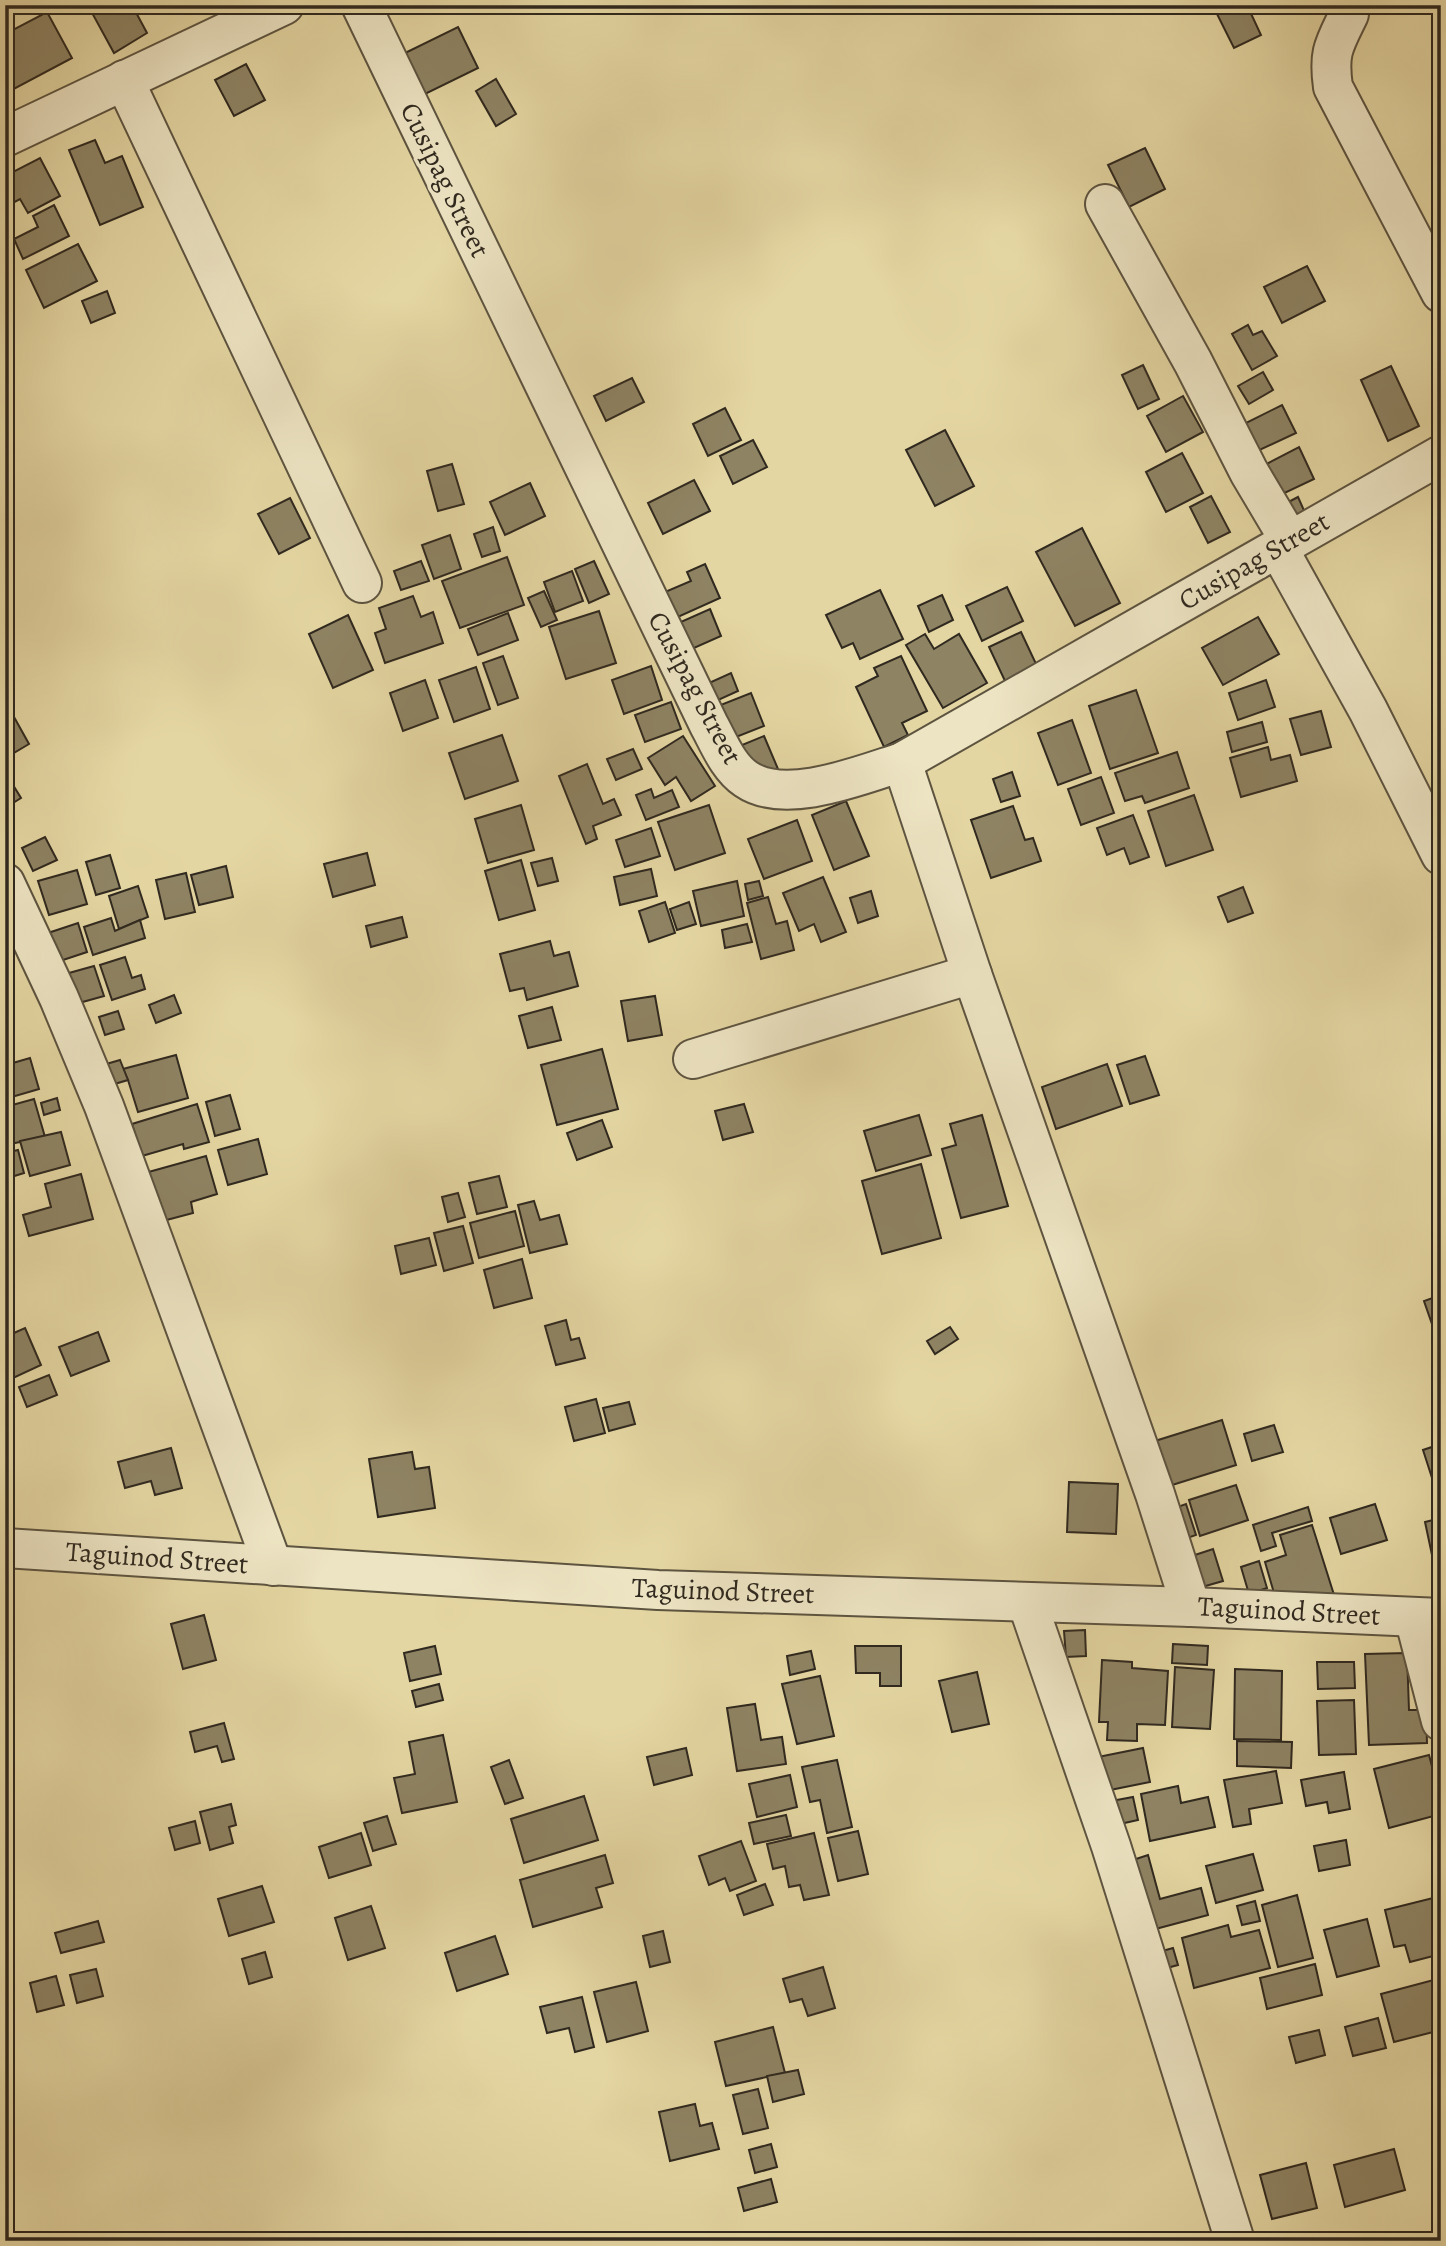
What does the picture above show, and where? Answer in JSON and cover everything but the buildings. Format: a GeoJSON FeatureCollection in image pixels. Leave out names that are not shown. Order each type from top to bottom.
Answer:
{"type":"FeatureCollection","features":[{"type":"Feature","properties":{"kind":"street"},"geometry":{"type":"LineString","coordinates":[[5,137],[284,5]]}},
{"type":"Feature","properties":{"kind":"street","name":"Cusipag Street"},"geometry":{"type":"LineString","coordinates":[[361,5],[727,758],[745,778],[766,788],[800,789],[848,779],[902,762],[1441,455]]}},
{"type":"Feature","properties":{"kind":"street"},"geometry":{"type":"LineString","coordinates":[[1349,14],[1334,44],[1330,63],[1333,87],[1441,293]]}},
{"type":"Feature","properties":{"kind":"street"},"geometry":{"type":"LineString","coordinates":[[124,80],[362,583]]}},
{"type":"Feature","properties":{"kind":"street"},"geometry":{"type":"LineString","coordinates":[[1105,204],[1193,362],[1441,855]]}},
{"type":"Feature","properties":{"kind":"street"},"geometry":{"type":"LineString","coordinates":[[902,762],[972,974],[1155,1494],[1191,1606]]}},
{"type":"Feature","properties":{"kind":"street"},"geometry":{"type":"LineString","coordinates":[[5,883],[59,998],[104,1106],[273,1566]]}},
{"type":"Feature","properties":{"kind":"street"},"geometry":{"type":"LineString","coordinates":[[692,1059],[972,974]]}},
{"type":"Feature","properties":{"kind":"street","name":"Taguinod Street"},"geometry":{"type":"LineString","coordinates":[[5,1548],[658,1590],[1191,1606],[1427,1617]]}},
{"type":"Feature","properties":{"kind":"street"},"geometry":{"type":"LineString","coordinates":[[1027,1602],[1111,1846],[1235,2241]]}},
{"type":"Feature","properties":{"kind":"street"},"geometry":{"type":"LineString","coordinates":[[1427,1617],[1441,1721]]}}]}
